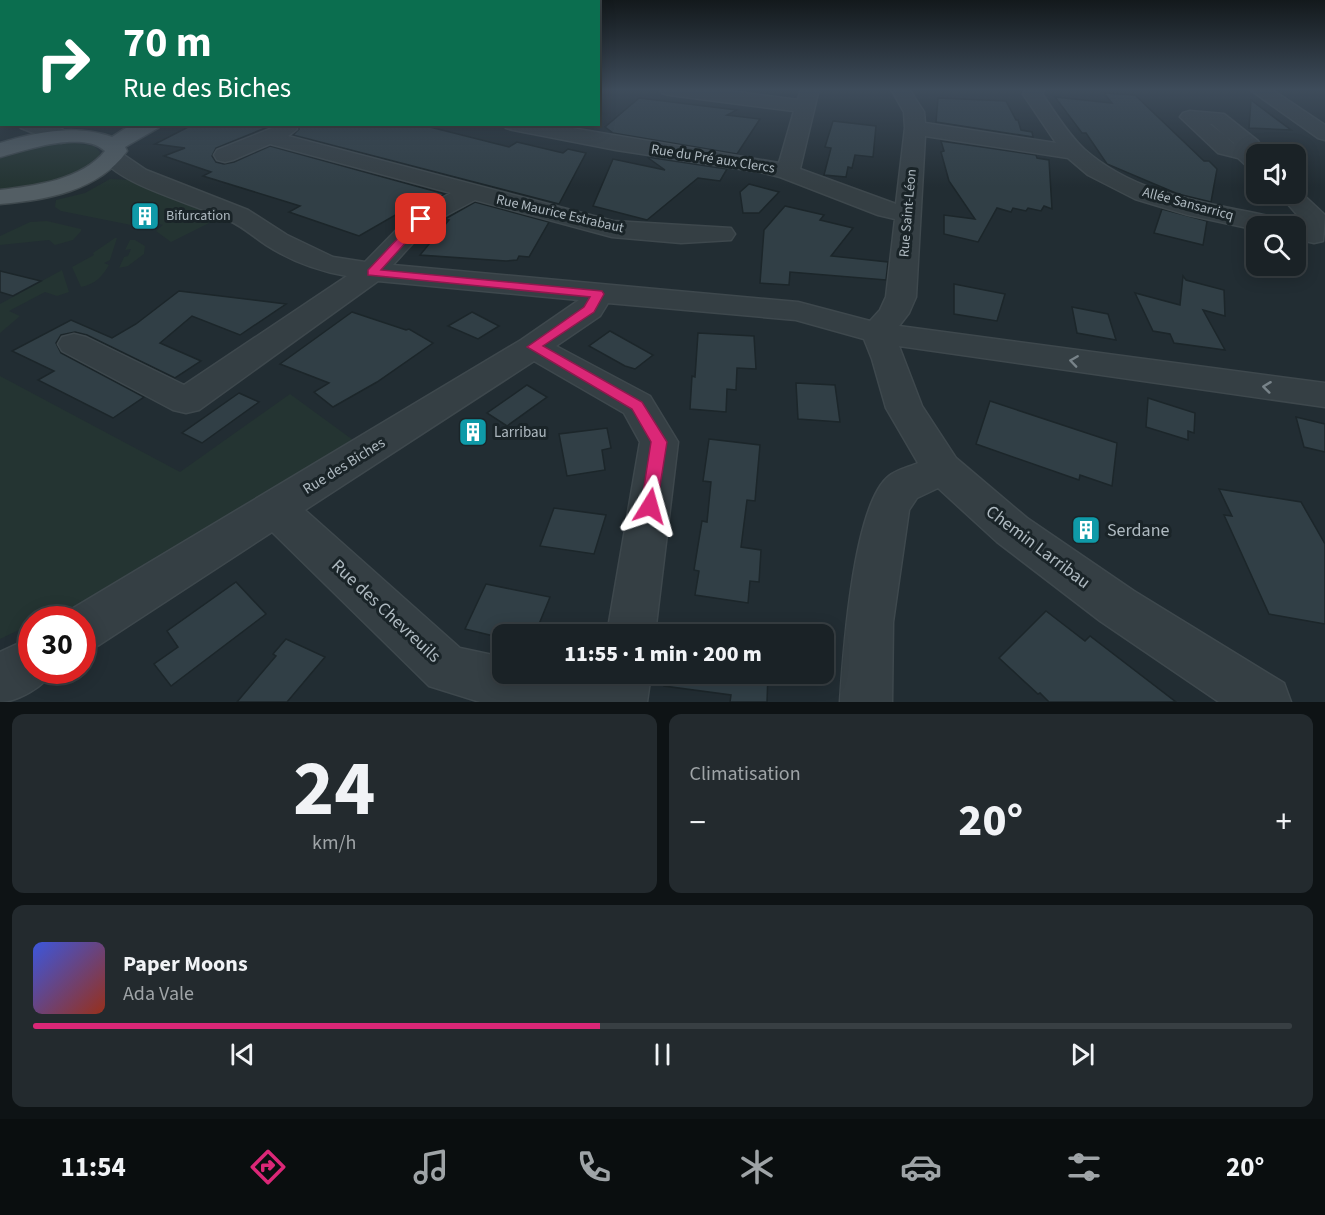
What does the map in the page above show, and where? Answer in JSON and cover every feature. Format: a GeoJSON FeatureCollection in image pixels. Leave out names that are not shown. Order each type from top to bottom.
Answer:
{"type":"FeatureCollection","features":[{"type":"Feature","properties":{"kind":"main road"},"geometry":{"type":"LineString","coordinates":[[85,137],[122,126]]}},
{"type":"Feature","properties":{"kind":"main road"},"geometry":{"type":"LineString","coordinates":[[0,197],[52,188],[86,176],[113,151],[147,126]]}},
{"type":"Feature","properties":{"kind":"main road"},"geometry":{"type":"LineString","coordinates":[[4,149],[61,137],[85,137],[103,139],[113,151]]}},
{"type":"Feature","properties":{"kind":"street"},"geometry":{"type":"LineString","coordinates":[[788,172],[801,122]]}},
{"type":"Feature","properties":{"kind":"street","name":"Rue Saint-Léon"},"geometry":{"type":"LineString","coordinates":[[877,333],[894,313],[900,297],[915,122]]}},
{"type":"Feature","properties":{"kind":"street","name":"Allée Sansarricq"},"geometry":{"type":"LineString","coordinates":[[1052,122],[1074,152],[1110,178],[1149,196],[1246,219]]}},
{"type":"Feature","properties":{"kind":"street"},"geometry":{"type":"LineString","coordinates":[[1307,122],[1325,134]]}},
{"type":"Feature","properties":{"kind":"street"},"geometry":{"type":"LineString","coordinates":[[4,149],[32,126],[61,137]]}},
{"type":"Feature","properties":{"kind":"street","name":"Rue du Pré aux Clercs"},"geometry":{"type":"LineString","coordinates":[[523,126],[616,144],[761,165],[788,172],[887,210],[907,214]]}},
{"type":"Feature","properties":{"kind":"street","name":"Allée Sansarricq"},"geometry":{"type":"LineString","coordinates":[[915,128],[1074,152]]}},
{"type":"Feature","properties":{"kind":"street","name":"Rue Maurice Estrabaut"},"geometry":{"type":"LineString","coordinates":[[225,154],[277,133],[471,192],[612,228],[681,235],[722,234]]}},
{"type":"Feature","properties":{"kind":"street"},"geometry":{"type":"LineString","coordinates":[[113,151],[138,175],[239,215],[278,241],[326,264],[372,272],[798,311],[877,333],[1325,395]]}},
{"type":"Feature","properties":{"kind":"street"},"geometry":{"type":"LineString","coordinates":[[86,176],[138,175]]}},
{"type":"Feature","properties":{"kind":"street"},"geometry":{"type":"LineString","coordinates":[[74,344],[186,401],[372,272],[421,219],[471,192]]}},
{"type":"Feature","properties":{"kind":"street"},"geometry":{"type":"LineString","coordinates":[[1301,204],[1312,216],[1312,235]]}},
{"type":"Feature","properties":{"kind":"street","name":"Rue des Biches"},"geometry":{"type":"LineString","coordinates":[[96,620],[533,347],[589,309],[598,294]]}},
{"type":"Feature","properties":{"kind":"street","name":"Chemin Larribau"},"geometry":{"type":"LineString","coordinates":[[877,333],[889,358],[904,408],[942,469],[1012,530],[1117,606],[1265,702]]}},
{"type":"Feature","properties":{"kind":"street"},"geometry":{"type":"LineString","coordinates":[[533,347],[637,405],[659,442],[632,624]]}},
{"type":"Feature","properties":{"kind":"street"},"geometry":{"type":"LineString","coordinates":[[866,702],[869,621],[889,507],[903,487],[942,469]]}},
{"type":"Feature","properties":{"kind":"street","name":"Rue des Chevreuils"},"geometry":{"type":"LineString","coordinates":[[276,509],[447,669],[581,702]]}},
{"type":"Feature","properties":{"kind":"street"},"geometry":{"type":"LineString","coordinates":[[0,680],[18,669]]}},
{"type":"Feature","properties":{"kind":"street"},"geometry":{"type":"LineString","coordinates":[[621,702],[624,684]]}},
{"type":"Feature","properties":{"kind":"shaded area"},"geometry":{"type":"Polygon","coordinates":[[[69,142],[94,146],[100,152],[99,157],[79,173],[66,178],[0,192],[0,154],[44,144],[69,142]]]}},
{"type":"Feature","properties":{"kind":"shaded area"},"geometry":{"type":"Polygon","coordinates":[[[110,179],[130,180],[212,214],[212,219],[209,223],[171,242],[156,231],[163,225],[147,221],[136,226],[61,211],[55,207],[56,200],[85,193],[110,179]]]}},
{"type":"Feature","properties":{"kind":"shaded area"},"geometry":{"type":"Polygon","coordinates":[[[47,221],[81,229],[81,231],[73,240],[55,245],[49,240],[0,245],[0,236],[30,222],[47,221]]]}},
{"type":"Feature","properties":{"kind":"shaded area"},"geometry":{"type":"Polygon","coordinates":[[[117,238],[110,260],[104,263],[109,265],[94,282],[81,287],[72,267],[94,255],[93,253],[117,238]]]}},
{"type":"Feature","properties":{"kind":"shaded area"},"geometry":{"type":"Polygon","coordinates":[[[130,240],[135,240],[145,246],[144,254],[128,266],[119,268],[131,249],[125,250],[130,240]]]}},
{"type":"Feature","properties":{"kind":"shaded area"},"geometry":{"type":"Polygon","coordinates":[[[62,270],[69,292],[57,296],[45,292],[9,311],[20,316],[0,333],[0,304],[62,270]]]}},
{"type":"Feature","properties":{"kind":"shaded area"},"geometry":{"type":"Polygon","coordinates":[[[0,376],[180,472],[290,394],[353,440],[148,570],[98,598],[81,606],[18,606],[18,630],[0,639],[0,376]]]}},
{"type":"Feature","properties":{"kind":"building"},"geometry":{"type":"Polygon","coordinates":[[[611,122],[758,122],[737,154],[613,133],[605,127],[611,122]]]}},
{"type":"Feature","properties":{"kind":"building"},"geometry":{"type":"Polygon","coordinates":[[[833,122],[876,126],[873,157],[855,155],[852,168],[848,167],[846,177],[824,175],[831,148],[825,147],[833,122]]]}},
{"type":"Feature","properties":{"kind":"building"},"geometry":{"type":"Polygon","coordinates":[[[936,122],[1019,122],[1021,130],[1032,132],[1033,137],[936,122]]]}},
{"type":"Feature","properties":{"kind":"building"},"geometry":{"type":"Polygon","coordinates":[[[1074,122],[1163,122],[1204,161],[1209,161],[1217,169],[1211,202],[1178,194],[1107,164],[1086,133],[1082,133],[1074,122]]]}},
{"type":"Feature","properties":{"kind":"building"},"geometry":{"type":"Polygon","coordinates":[[[1249,122],[1280,122],[1291,130],[1249,128],[1249,122]]]}},
{"type":"Feature","properties":{"kind":"building"},"geometry":{"type":"Polygon","coordinates":[[[190,126],[270,126],[216,148],[212,156],[216,162],[224,164],[270,146],[445,194],[416,210],[412,209],[401,215],[397,214],[359,236],[289,212],[300,206],[203,176],[211,172],[164,156],[185,148],[155,144],[190,126]]]}},
{"type":"Feature","properties":{"kind":"building"},"geometry":{"type":"Polygon","coordinates":[[[298,126],[426,126],[509,147],[517,142],[563,153],[568,149],[586,153],[559,204],[293,135],[299,129],[298,126]]]}},
{"type":"Feature","properties":{"kind":"building"},"geometry":{"type":"Polygon","coordinates":[[[941,141],[1036,155],[1037,158],[1049,160],[1052,209],[1044,206],[1041,211],[1013,208],[1011,212],[997,208],[978,242],[944,234],[944,215],[975,219],[949,181],[941,152],[944,151],[941,141]]]}},
{"type":"Feature","properties":{"kind":"building"},"geometry":{"type":"Polygon","coordinates":[[[647,157],[727,169],[720,181],[698,178],[647,220],[593,206],[613,159],[665,170],[647,157]]]}},
{"type":"Feature","properties":{"kind":"building"},"geometry":{"type":"Polygon","coordinates":[[[749,184],[779,192],[759,213],[743,213],[740,192],[749,184]]]}},
{"type":"Feature","properties":{"kind":"building"},"geometry":{"type":"Polygon","coordinates":[[[475,202],[549,222],[529,257],[519,256],[517,260],[506,261],[420,255],[449,220],[445,219],[475,202]]]}},
{"type":"Feature","properties":{"kind":"building"},"geometry":{"type":"Polygon","coordinates":[[[785,206],[824,215],[820,220],[853,228],[831,256],[888,262],[886,280],[790,272],[789,285],[760,283],[764,230],[785,206]]]}},
{"type":"Feature","properties":{"kind":"building"},"geometry":{"type":"Polygon","coordinates":[[[1162,209],[1207,221],[1203,245],[1154,233],[1162,209]]]}},
{"type":"Feature","properties":{"kind":"building"},"geometry":{"type":"Polygon","coordinates":[[[0,271],[41,281],[13,296],[0,292],[0,271]]]}},
{"type":"Feature","properties":{"kind":"building"},"geometry":{"type":"Polygon","coordinates":[[[1183,276],[1186,280],[1224,290],[1225,316],[1203,310],[1225,350],[1174,343],[1170,334],[1153,331],[1135,293],[1180,305],[1183,276]]]}},
{"type":"Feature","properties":{"kind":"building"},"geometry":{"type":"Polygon","coordinates":[[[954,284],[1005,294],[997,321],[954,314],[954,284]]]}},
{"type":"Feature","properties":{"kind":"building"},"geometry":{"type":"Polygon","coordinates":[[[179,291],[286,304],[240,335],[192,316],[160,343],[201,361],[175,378],[87,335],[75,332],[61,335],[56,343],[61,353],[144,397],[113,418],[38,380],[54,371],[12,351],[71,320],[112,338],[136,324],[179,291]]]}},
{"type":"Feature","properties":{"kind":"building"},"geometry":{"type":"Polygon","coordinates":[[[1072,307],[1108,314],[1116,340],[1077,333],[1072,307]]]}},
{"type":"Feature","properties":{"kind":"building"},"geometry":{"type":"Polygon","coordinates":[[[352,312],[406,330],[409,329],[433,343],[377,382],[333,407],[314,392],[329,383],[280,364],[352,312]]]}},
{"type":"Feature","properties":{"kind":"building"},"geometry":{"type":"Polygon","coordinates":[[[472,312],[499,326],[478,339],[448,326],[472,312]]]}},
{"type":"Feature","properties":{"kind":"building"},"geometry":{"type":"Polygon","coordinates":[[[610,331],[653,355],[635,369],[589,346],[610,331]]]}},
{"type":"Feature","properties":{"kind":"building"},"geometry":{"type":"Polygon","coordinates":[[[698,333],[754,336],[756,369],[737,368],[736,390],[727,389],[726,412],[690,409],[698,333]]]}},
{"type":"Feature","properties":{"kind":"building"},"geometry":{"type":"Polygon","coordinates":[[[796,383],[835,385],[840,422],[798,419],[796,383]]]}},
{"type":"Feature","properties":{"kind":"building"},"geometry":{"type":"Polygon","coordinates":[[[527,385],[547,397],[507,426],[487,413],[527,385]]]}},
{"type":"Feature","properties":{"kind":"building"},"geometry":{"type":"Polygon","coordinates":[[[239,393],[259,402],[202,443],[182,433],[239,393]]]}},
{"type":"Feature","properties":{"kind":"building"},"geometry":{"type":"Polygon","coordinates":[[[1148,398],[1195,413],[1194,433],[1188,431],[1188,440],[1146,427],[1148,398]]]}},
{"type":"Feature","properties":{"kind":"building"},"geometry":{"type":"Polygon","coordinates":[[[990,401],[1117,443],[1112,486],[1080,475],[1079,480],[976,444],[990,401]]]}},
{"type":"Feature","properties":{"kind":"building"},"geometry":{"type":"Polygon","coordinates":[[[1296,417],[1325,424],[1325,452],[1304,447],[1296,417]]]}},
{"type":"Feature","properties":{"kind":"building"},"geometry":{"type":"Polygon","coordinates":[[[607,428],[611,448],[602,450],[605,470],[567,476],[559,434],[607,428]]]}},
{"type":"Feature","properties":{"kind":"building"},"geometry":{"type":"Polygon","coordinates":[[[709,439],[760,445],[755,501],[747,500],[741,547],[761,550],[759,582],[750,581],[748,603],[695,595],[699,571],[694,570],[702,521],[707,522],[711,482],[703,481],[709,439]]]}},
{"type":"Feature","properties":{"kind":"building"},"geometry":{"type":"Polygon","coordinates":[[[1219,489],[1301,502],[1325,544],[1325,624],[1269,614],[1224,515],[1232,516],[1219,489]]]}},
{"type":"Feature","properties":{"kind":"building"},"geometry":{"type":"Polygon","coordinates":[[[554,508],[606,515],[594,554],[540,546],[554,508]]]}},
{"type":"Feature","properties":{"kind":"building"},"geometry":{"type":"Polygon","coordinates":[[[236,582],[266,614],[171,686],[154,664],[178,647],[167,631],[236,582]]]}},
{"type":"Feature","properties":{"kind":"building"},"geometry":{"type":"Polygon","coordinates":[[[486,584],[550,597],[539,624],[492,624],[492,636],[465,629],[486,584]]]}},
{"type":"Feature","properties":{"kind":"building"},"geometry":{"type":"Polygon","coordinates":[[[1046,611],[1085,641],[1090,636],[1176,702],[1049,702],[999,658],[1046,611]]]}},
{"type":"Feature","properties":{"kind":"building"},"geometry":{"type":"Polygon","coordinates":[[[286,639],[325,657],[287,702],[237,702],[276,656],[273,654],[286,639]]]}},
{"type":"Feature","properties":{"kind":"building"},"geometry":{"type":"Polygon","coordinates":[[[664,684],[768,684],[767,702],[730,702],[731,695],[664,686],[664,684]]]}},
{"type":"Feature","properties":{"kind":"place","name":"Bifurcation"},"geometry":{"type":"Point","coordinates":[145,216]}},
{"type":"Feature","properties":{"kind":"place","name":"Larribau"},"geometry":{"type":"Point","coordinates":[473,432]}},
{"type":"Feature","properties":{"kind":"place","name":"Serdane"},"geometry":{"type":"Point","coordinates":[1086,530]}},
{"type":"Feature","properties":{"kind":"route"},"geometry":{"type":"LineString","coordinates":[[421,219],[372,272],[598,294],[589,309],[533,347],[637,405],[659,442],[650,506]]}}]}
